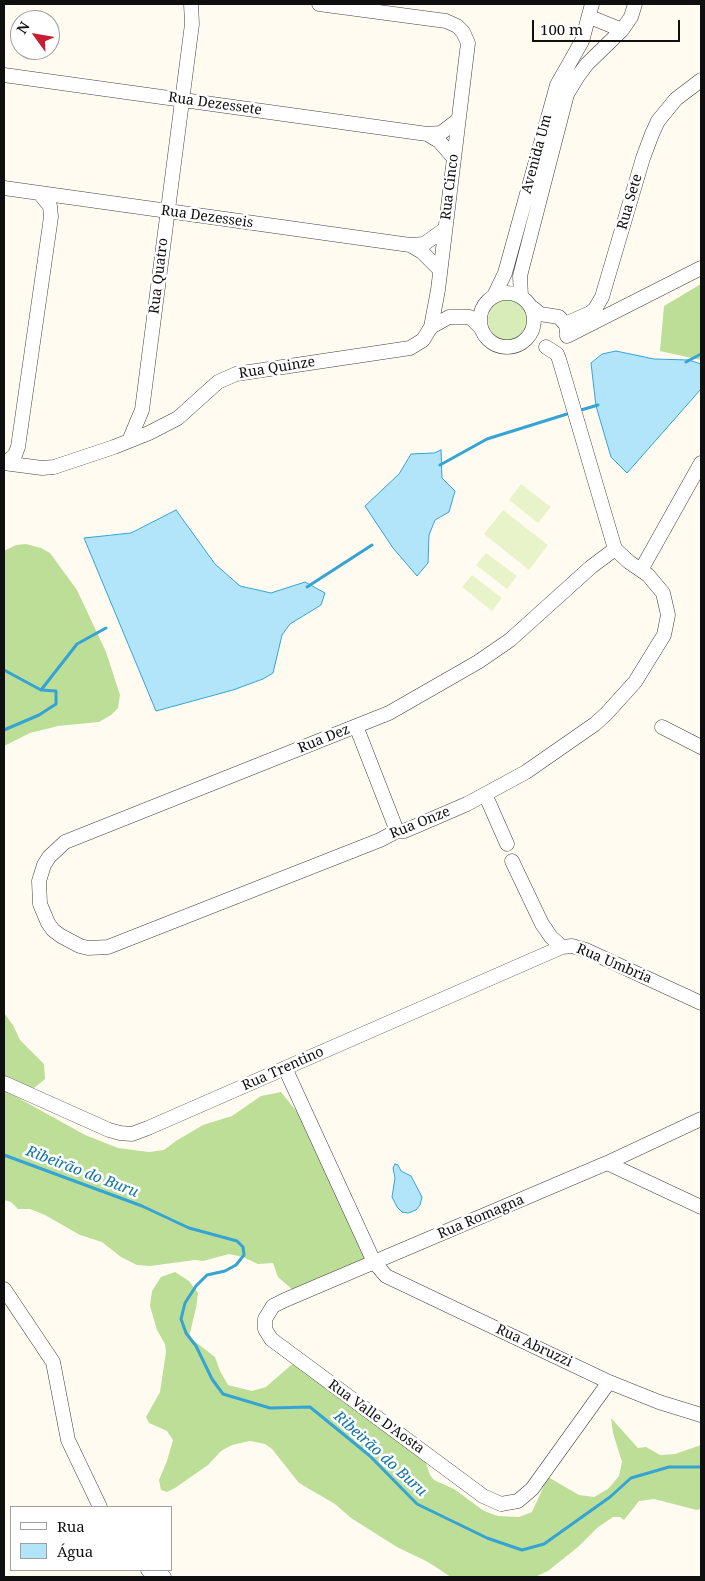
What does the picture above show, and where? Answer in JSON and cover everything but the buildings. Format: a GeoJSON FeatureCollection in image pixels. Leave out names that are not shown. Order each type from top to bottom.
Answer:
{"type":"FeatureCollection","features":[{"type":"Feature","properties":{"kind":"street","name":"Rua Quatro"},"geometry":{"type":"LineString","coordinates":[[129,440],[142,410],[192,24],[191,4]]}},
{"type":"Feature","properties":{"kind":"street","name":"Rua Quatro"},"geometry":{"type":"LineString","coordinates":[[192,24],[199,8],[203,4]]}},
{"type":"Feature","properties":{"kind":"street","name":"Rua Cinco"},"geometry":{"type":"LineString","coordinates":[[320,4],[446,21],[464,32],[468,42],[438,290],[431,327],[423,340]]}},
{"type":"Feature","properties":{"kind":"street","name":"Avenida Um"},"geometry":{"type":"LineString","coordinates":[[521,296],[520,276],[567,94],[588,64],[622,30],[631,17],[635,4]]}},
{"type":"Feature","properties":{"kind":"street","name":"Avenida Um"},"geometry":{"type":"LineString","coordinates":[[494,296],[505,273],[557,85],[582,41],[591,10],[622,30]]}},
{"type":"Feature","properties":{"kind":"street","name":"Rua Dezessete"},"geometry":{"type":"LineString","coordinates":[[4,75],[427,134],[441,133],[458,120]]}},
{"type":"Feature","properties":{"kind":"street","name":"Rua Sete"},"geometry":{"type":"LineString","coordinates":[[566,334],[595,309],[602,297],[643,158],[658,121],[676,100],[701,80]]}},
{"type":"Feature","properties":{"kind":"street"},"geometry":{"type":"LineString","coordinates":[[427,134],[438,140],[454,158]]}},
{"type":"Feature","properties":{"kind":"street","name":"Rua Dezesseis"},"geometry":{"type":"LineString","coordinates":[[4,188],[410,245],[424,244],[445,230]]}},
{"type":"Feature","properties":{"kind":"street"},"geometry":{"type":"LineString","coordinates":[[4,463],[15,455],[18,448],[50,218],[50,206],[39,193]]}},
{"type":"Feature","properties":{"kind":"street"},"geometry":{"type":"LineString","coordinates":[[50,218],[56,207],[68,197]]}},
{"type":"Feature","properties":{"kind":"street","name":"Rua Dezesseis"},"geometry":{"type":"LineString","coordinates":[[410,245],[422,252],[440,270]]}},
{"type":"Feature","properties":{"kind":"street"},"geometry":{"type":"LineString","coordinates":[[548,316],[540,322],[536,336],[544,346],[556,347],[566,334],[701,268]]}},
{"type":"Feature","properties":{"kind":"street"},"geometry":{"type":"LineString","coordinates":[[438,290],[445,303],[452,308],[470,310],[484,306]]}},
{"type":"Feature","properties":{"kind":"street"},"geometry":{"type":"LineString","coordinates":[[481,328],[480,319],[484,306],[494,296],[503,293],[513,293],[528,301],[535,317],[531,333],[522,343]]}},
{"type":"Feature","properties":{"kind":"street"},"geometry":{"type":"LineString","coordinates":[[532,308],[540,314],[559,317],[566,334],[559,359]]}},
{"type":"Feature","properties":{"kind":"street"},"geometry":{"type":"LineString","coordinates":[[431,327],[449,317],[470,317],[492,343],[501,347],[510,347],[531,341],[557,354],[615,548]]}},
{"type":"Feature","properties":{"kind":"street","name":"Rua Quinze"},"geometry":{"type":"LineString","coordinates":[[4,463],[54,467],[129,440],[178,418],[218,382],[236,374],[410,348],[423,340]]}},
{"type":"Feature","properties":{"kind":"street"},"geometry":{"type":"LineString","coordinates":[[142,410],[151,422],[162,426]]}},
{"type":"Feature","properties":{"kind":"street"},"geometry":{"type":"LineString","coordinates":[[18,448],[20,454],[30,466]]}},
{"type":"Feature","properties":{"kind":"street"},"geometry":{"type":"LineString","coordinates":[[641,570],[701,463]]}},
{"type":"Feature","properties":{"kind":"street","name":"Rua Onze"},"geometry":{"type":"LineString","coordinates":[[40,904],[45,918],[53,930],[66,939],[88,948],[108,947],[380,840],[397,831],[404,831],[416,826],[467,804],[526,772],[594,724],[619,701],[635,682],[660,643],[667,628],[668,615],[663,592],[648,575],[615,548]]}},
{"type":"Feature","properties":{"kind":"street","name":"Rua Dez"},"geometry":{"type":"LineString","coordinates":[[40,904],[38,890],[42,872],[49,857],[65,842],[389,713],[478,662],[510,640],[591,566],[615,548]]}},
{"type":"Feature","properties":{"kind":"street"},"geometry":{"type":"LineString","coordinates":[[356,726],[397,831]]}},
{"type":"Feature","properties":{"kind":"street"},"geometry":{"type":"LineString","coordinates":[[662,728],[701,747]]}},
{"type":"Feature","properties":{"kind":"street"},"geometry":{"type":"LineString","coordinates":[[485,794],[507,844]]}},
{"type":"Feature","properties":{"kind":"street","name":"Rua Umbria"},"geometry":{"type":"LineString","coordinates":[[512,861],[542,924],[551,937],[562,947],[572,946],[586,950],[701,1003]]}},
{"type":"Feature","properties":{"kind":"street","name":"Rua Trentino"},"geometry":{"type":"LineString","coordinates":[[4,1083],[109,1130],[120,1134],[132,1134],[562,947]]}},
{"type":"Feature","properties":{"kind":"street"},"geometry":{"type":"LineString","coordinates":[[285,1068],[374,1262]]}},
{"type":"Feature","properties":{"kind":"street","name":"Rua Romagna"},"geometry":{"type":"LineString","coordinates":[[265,1319],[273,1306],[607,1163],[701,1119]]}},
{"type":"Feature","properties":{"kind":"street"},"geometry":{"type":"LineString","coordinates":[[607,1163],[701,1207]]}},
{"type":"Feature","properties":{"kind":"street","name":"Rua Abruzzi"},"geometry":{"type":"LineString","coordinates":[[374,1262],[386,1276],[609,1382],[659,1402],[701,1415]]}},
{"type":"Feature","properties":{"kind":"street"},"geometry":{"type":"LineString","coordinates":[[4,1289],[53,1362],[68,1440],[100,1506]]}},
{"type":"Feature","properties":{"kind":"street","name":"Rua Valle D'Aosta"},"geometry":{"type":"LineString","coordinates":[[265,1319],[265,1330],[271,1340],[483,1496],[501,1504],[518,1501],[532,1489],[609,1382]]}},
{"type":"Feature","properties":{"kind":"street"},"geometry":{"type":"LineString","coordinates":[[150,1571],[164,1577]]}},
{"type":"Feature","properties":{"kind":"green space"},"geometry":{"type":"Polygon","coordinates":[[[701,284],[701,360],[660,351],[664,306],[701,284]]]}},
{"type":"Feature","properties":{"kind":"green space"},"geometry":{"type":"Polygon","coordinates":[[[512,300],[519,303],[525,309],[528,320],[527,328],[519,337],[512,340],[504,340],[497,337],[489,328],[488,316],[491,309],[500,301],[512,300]]]}},
{"type":"Feature","properties":{"kind":"green space"},"geometry":{"type":"Polygon","coordinates":[[[521,484],[551,507],[538,523],[509,500],[521,484]]]}},
{"type":"Feature","properties":{"kind":"green space"},"geometry":{"type":"Polygon","coordinates":[[[503,510],[548,545],[529,570],[484,534],[503,510]]]}},
{"type":"Feature","properties":{"kind":"green space"},"geometry":{"type":"Polygon","coordinates":[[[26,544],[41,548],[50,553],[77,590],[106,652],[120,695],[118,708],[99,722],[58,726],[30,733],[4,746],[4,551],[16,545],[26,544]]]}},
{"type":"Feature","properties":{"kind":"green space"},"geometry":{"type":"Polygon","coordinates":[[[486,553],[517,576],[507,589],[476,565],[486,553]]]}},
{"type":"Feature","properties":{"kind":"green space"},"geometry":{"type":"Polygon","coordinates":[[[472,575],[502,598],[492,611],[462,587],[472,575]]]}},
{"type":"Feature","properties":{"kind":"green space"},"geometry":{"type":"Polygon","coordinates":[[[4,1013],[13,1025],[20,1040],[44,1064],[45,1079],[34,1088],[12,1083],[4,1077],[4,1013]]]}},
{"type":"Feature","properties":{"kind":"green space"},"geometry":{"type":"Polygon","coordinates":[[[4,1090],[85,1135],[118,1148],[149,1152],[164,1150],[203,1125],[232,1116],[261,1096],[281,1092],[302,1118],[370,1258],[294,1291],[278,1277],[273,1263],[258,1264],[243,1257],[229,1254],[203,1261],[195,1260],[150,1266],[137,1265],[121,1257],[102,1242],[80,1235],[45,1215],[30,1209],[18,1209],[11,1202],[4,1200],[4,1090]]]}},
{"type":"Feature","properties":{"kind":"green space"},"geometry":{"type":"Polygon","coordinates":[[[175,1272],[189,1281],[198,1293],[189,1337],[215,1357],[228,1385],[252,1391],[266,1387],[290,1366],[305,1358],[425,1460],[430,1475],[434,1480],[454,1489],[484,1511],[498,1516],[519,1517],[532,1512],[548,1477],[579,1495],[594,1497],[608,1489],[619,1476],[622,1462],[613,1433],[611,1418],[638,1448],[646,1447],[660,1455],[675,1454],[701,1445],[701,1509],[697,1510],[654,1499],[639,1501],[624,1520],[620,1517],[613,1517],[597,1528],[578,1547],[548,1571],[535,1577],[451,1577],[428,1562],[397,1547],[351,1518],[335,1504],[299,1483],[272,1449],[265,1444],[250,1441],[232,1445],[221,1451],[208,1465],[175,1488],[167,1492],[161,1490],[159,1480],[173,1440],[167,1431],[149,1423],[146,1417],[160,1392],[166,1352],[165,1344],[157,1330],[150,1306],[152,1291],[161,1277],[175,1272]]]}},
{"type":"Feature","properties":{"kind":"water"},"geometry":{"type":"Polygon","coordinates":[[[616,351],[654,359],[689,360],[701,364],[701,389],[627,473],[611,457],[596,406],[591,363],[602,354],[616,351]]]}},
{"type":"Feature","properties":{"kind":"water"},"geometry":{"type":"Polygon","coordinates":[[[441,450],[442,478],[455,491],[449,512],[435,520],[429,535],[428,563],[417,576],[393,548],[365,506],[399,474],[411,454],[434,453],[441,450]]]}},
{"type":"Feature","properties":{"kind":"water"},"geometry":{"type":"Polygon","coordinates":[[[176,510],[215,564],[240,586],[271,593],[305,582],[325,593],[321,605],[290,624],[282,635],[273,673],[263,679],[233,690],[156,711],[84,538],[131,533],[176,510]]]}},
{"type":"Feature","properties":{"kind":"water"},"geometry":{"type":"Polygon","coordinates":[[[395,1164],[398,1165],[401,1171],[411,1176],[422,1197],[420,1205],[416,1210],[408,1213],[402,1212],[397,1207],[392,1197],[395,1178],[393,1168],[395,1164]]]}},
{"type":"Feature","properties":{"kind":"waterway"},"geometry":{"type":"LineString","coordinates":[[686,362],[701,354]]}},
{"type":"Feature","properties":{"kind":"waterway"},"geometry":{"type":"LineString","coordinates":[[581,410],[598,405]]}},
{"type":"Feature","properties":{"kind":"waterway"},"geometry":{"type":"LineString","coordinates":[[440,465],[487,439],[567,414]]}},
{"type":"Feature","properties":{"kind":"waterway"},"geometry":{"type":"LineString","coordinates":[[307,587],[372,545]]}},
{"type":"Feature","properties":{"kind":"waterway"},"geometry":{"type":"LineString","coordinates":[[41,690],[77,644],[106,628]]}},
{"type":"Feature","properties":{"kind":"waterway","name":"Ribeirão do Buru"},"geometry":{"type":"LineString","coordinates":[[4,670],[41,690],[56,691],[56,704],[39,715],[4,730]]}},
{"type":"Feature","properties":{"kind":"waterway","name":"Ribeirão do Buru"},"geometry":{"type":"LineString","coordinates":[[4,1155],[142,1206],[189,1228],[237,1241],[243,1247],[244,1255],[236,1265],[225,1271],[207,1275],[196,1286],[185,1303],[181,1319],[186,1333],[196,1346],[212,1379],[223,1394],[270,1408],[310,1407],[370,1456],[417,1504],[487,1538],[522,1550],[544,1544],[610,1497],[631,1478],[669,1467],[701,1467]]}}]}
